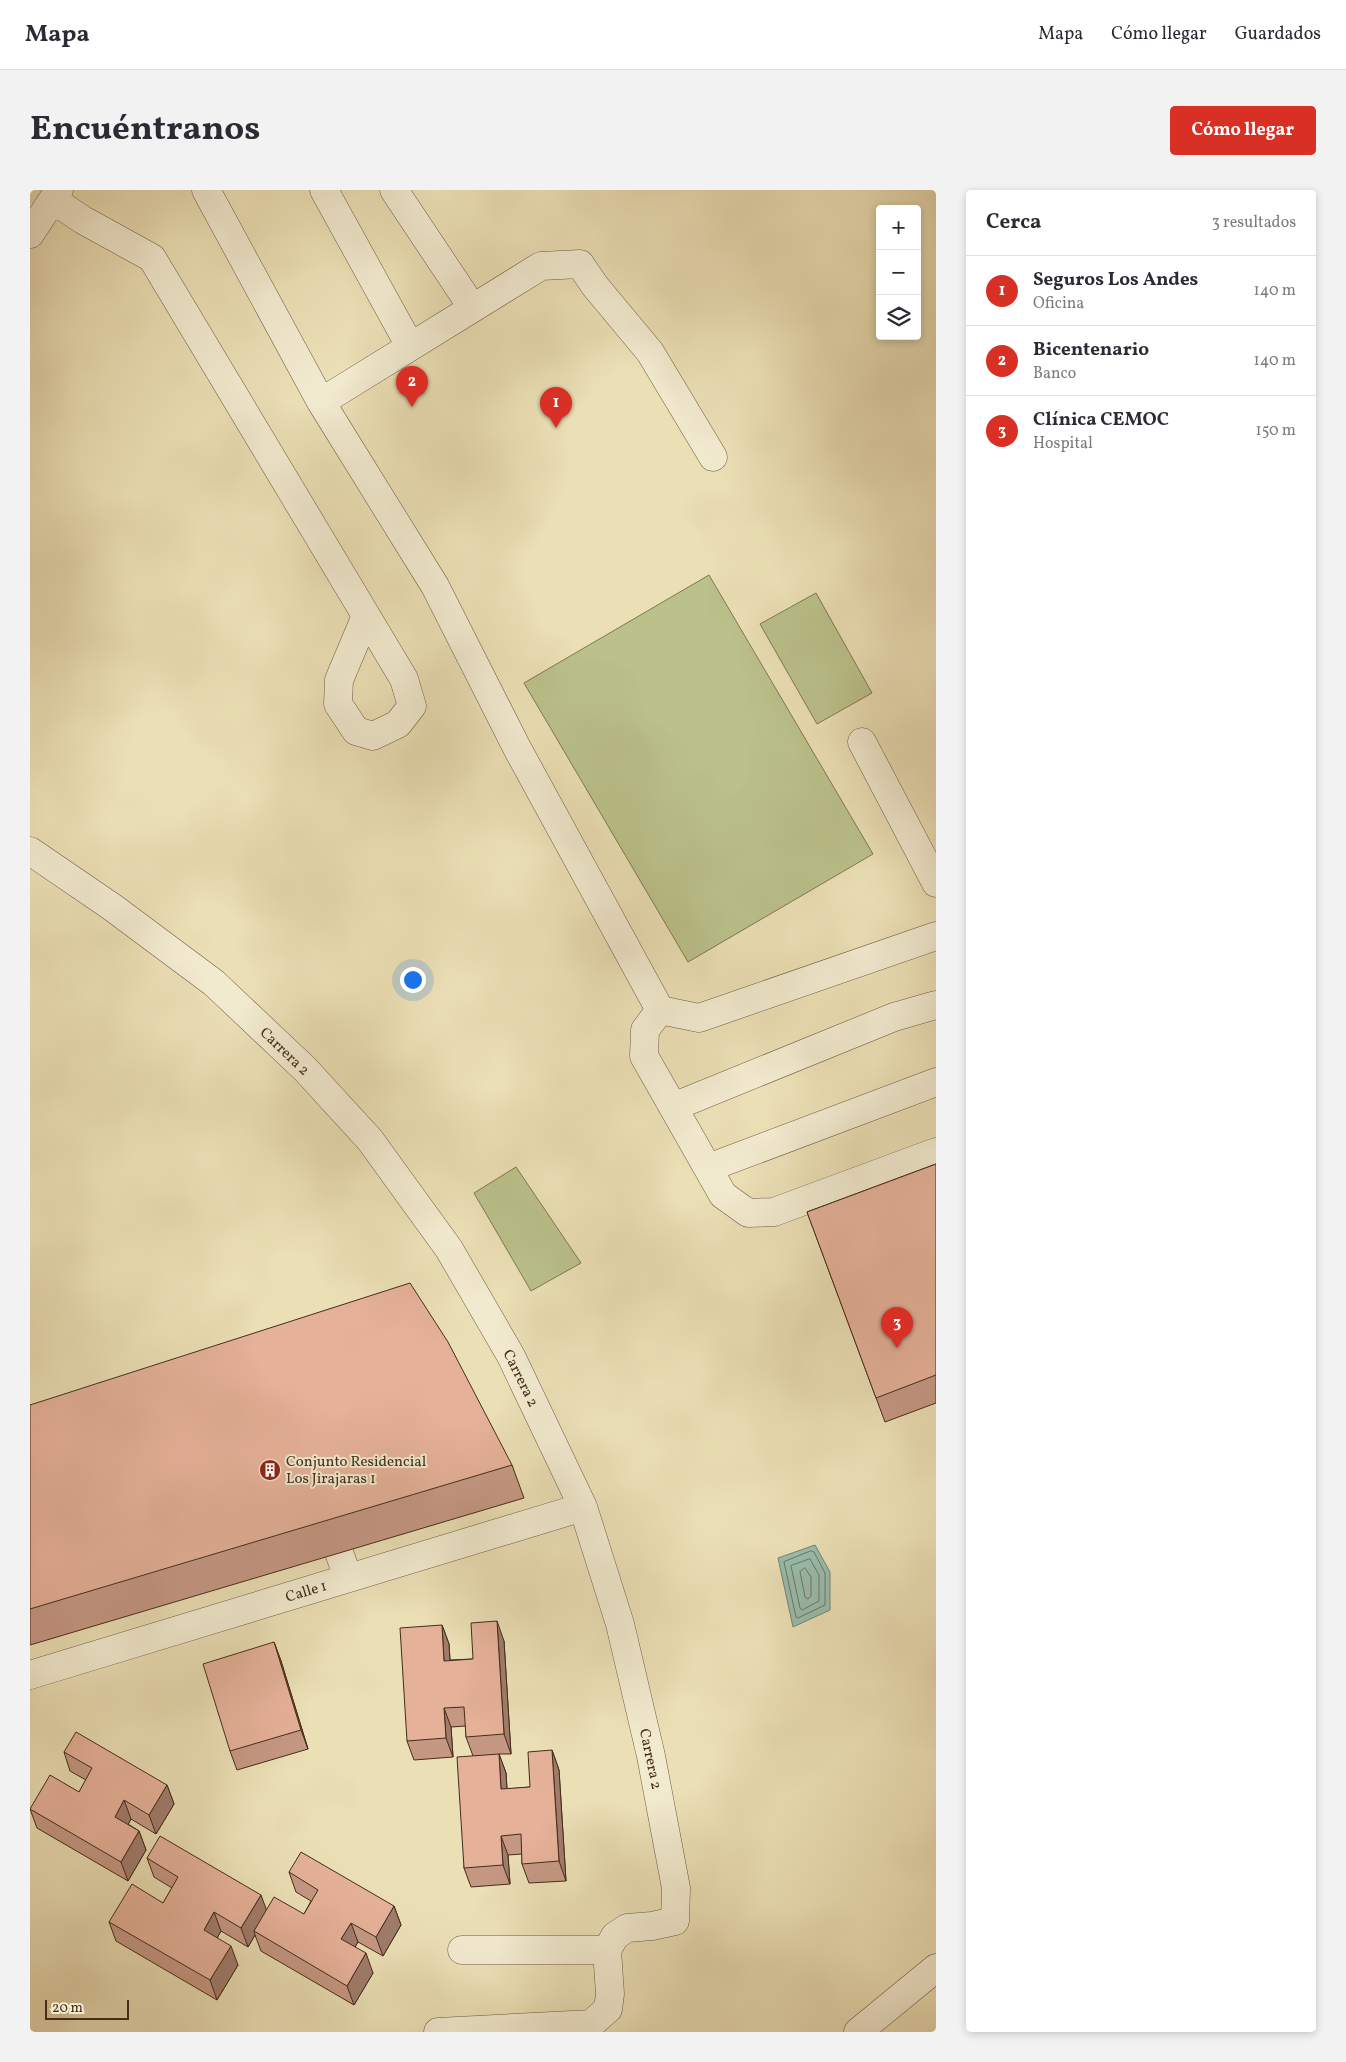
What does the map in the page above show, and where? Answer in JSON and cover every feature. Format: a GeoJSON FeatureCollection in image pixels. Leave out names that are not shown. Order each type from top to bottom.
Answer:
{"type":"FeatureCollection","features":[{"type":"Feature","properties":{"kind":"street"},"geometry":{"type":"LineString","coordinates":[[206,190],[321,402],[435,586],[517,748],[660,1010],[698,1018],[936,936]]}},
{"type":"Feature","properties":{"kind":"street"},"geometry":{"type":"LineString","coordinates":[[324,190],[410,346]]}},
{"type":"Feature","properties":{"kind":"street"},"geometry":{"type":"LineString","coordinates":[[394,190],[472,308]]}},
{"type":"Feature","properties":{"kind":"street"},"geometry":{"type":"LineString","coordinates":[[30,234],[56,195],[83,220],[152,258],[366,616]]}},
{"type":"Feature","properties":{"kind":"street"},"geometry":{"type":"LineString","coordinates":[[321,402],[541,266],[580,264],[595,286],[650,352],[713,457]]}},
{"type":"Feature","properties":{"kind":"street"},"geometry":{"type":"LineString","coordinates":[[862,742],[936,883]]}},
{"type":"Feature","properties":{"kind":"street","name":"Carrera 2"},"geometry":{"type":"LineString","coordinates":[[30,852],[112,907],[214,983],[305,1069],[370,1140],[449,1249],[511,1356],[583,1507],[620,1624],[651,1756],[676,1888],[675,1921],[652,1926],[627,1928],[615,1936],[607,1950]]}},
{"type":"Feature","properties":{"kind":"street"},"geometry":{"type":"LineString","coordinates":[[673,1107],[894,1018],[936,1005]]}},
{"type":"Feature","properties":{"kind":"street"},"geometry":{"type":"LineString","coordinates":[[660,1010],[645,1030],[644,1056],[723,1195],[748,1214],[774,1212],[936,1152]]}},
{"type":"Feature","properties":{"kind":"street"},"geometry":{"type":"LineString","coordinates":[[708,1168],[936,1082]]}},
{"type":"Feature","properties":{"kind":"street"},"geometry":{"type":"LineString","coordinates":[[317,1492],[348,1578]]}},
{"type":"Feature","properties":{"kind":"street","name":"Calle 1"},"geometry":{"type":"LineString","coordinates":[[30,1674],[583,1507]]}},
{"type":"Feature","properties":{"kind":"street"},"geometry":{"type":"LineString","coordinates":[[438,2032],[591,2024],[608,2009],[610,1994],[607,1950],[462,1950]]}},
{"type":"Feature","properties":{"kind":"street"},"geometry":{"type":"LineString","coordinates":[[858,2032],[936,1968]]}},
{"type":"Feature","properties":{"kind":"green space"},"geometry":{"type":"Polygon","coordinates":[[[709,575],[873,854],[688,962],[524,683],[709,575]]]}},
{"type":"Feature","properties":{"kind":"green space"},"geometry":{"type":"Polygon","coordinates":[[[816,593],[872,693],[817,724],[760,624],[816,593]]]}},
{"type":"Feature","properties":{"kind":"green space"},"geometry":{"type":"Polygon","coordinates":[[[516,1167],[581,1263],[531,1291],[474,1193],[516,1167]]]}},
{"type":"Feature","properties":{"kind":"water"},"geometry":{"type":"Polygon","coordinates":[[[815,1545],[830,1572],[830,1610],[793,1627],[778,1558],[815,1545]]]}},
{"type":"Feature","properties":{"kind":"building"},"geometry":{"type":"Polygon","coordinates":[[[936,1164],[936,1375],[876,1398],[807,1212],[936,1164]]]}},
{"type":"Feature","properties":{"kind":"building","name":"Conjunto Residencial Los Jirajaras 1"},"geometry":{"type":"Polygon","coordinates":[[[410,1283],[448,1342],[512,1465],[30,1609],[30,1405],[410,1283]]]}},
{"type":"Feature","properties":{"kind":"building"},"geometry":{"type":"Polygon","coordinates":[[[497,1621],[504,1734],[466,1737],[464,1707],[444,1708],[446,1738],[407,1741],[400,1628],[442,1625],[444,1661],[473,1659],[471,1623],[497,1621]]]}},
{"type":"Feature","properties":{"kind":"building"},"geometry":{"type":"Polygon","coordinates":[[[274,1642],[301,1730],[230,1751],[203,1664],[274,1642]]]}},
{"type":"Feature","properties":{"kind":"building"},"geometry":{"type":"Polygon","coordinates":[[[76,1732],[167,1785],[149,1815],[124,1800],[115,1817],[139,1831],[121,1862],[30,1809],[50,1775],[79,1792],[92,1768],[64,1752],[76,1732]]]}},
{"type":"Feature","properties":{"kind":"building"},"geometry":{"type":"Polygon","coordinates":[[[552,1750],[559,1861],[522,1864],[521,1834],[501,1836],[503,1865],[464,1868],[457,1757],[499,1754],[501,1789],[530,1787],[528,1752],[552,1750]]]}},
{"type":"Feature","properties":{"kind":"building"},"geometry":{"type":"Polygon","coordinates":[[[160,1836],[261,1895],[241,1928],[214,1912],[204,1930],[231,1946],[210,1980],[109,1922],[132,1884],[163,1903],[178,1877],[147,1858],[160,1836]]]}},
{"type":"Feature","properties":{"kind":"building"},"geometry":{"type":"Polygon","coordinates":[[[301,1852],[394,1906],[376,1937],[351,1923],[341,1939],[366,1953],[347,1986],[254,1931],[274,1897],[304,1914],[318,1890],[289,1872],[301,1852]]]}},
{"type":"Feature","properties":{"kind":"place","name":"Bicentenario"},"geometry":{"type":"Point","coordinates":[412,407]}},
{"type":"Feature","properties":{"kind":"place","name":"Seguros Los Andes"},"geometry":{"type":"Point","coordinates":[556,428]}},
{"type":"Feature","properties":{"kind":"place","name":"Clínica CEMOC"},"geometry":{"type":"Point","coordinates":[897,1348]}},
{"type":"Feature","properties":{"kind":"place","name":"Conjunto Residencial Los Jirajaras 1"},"geometry":{"type":"Point","coordinates":[270,1470]}}]}
